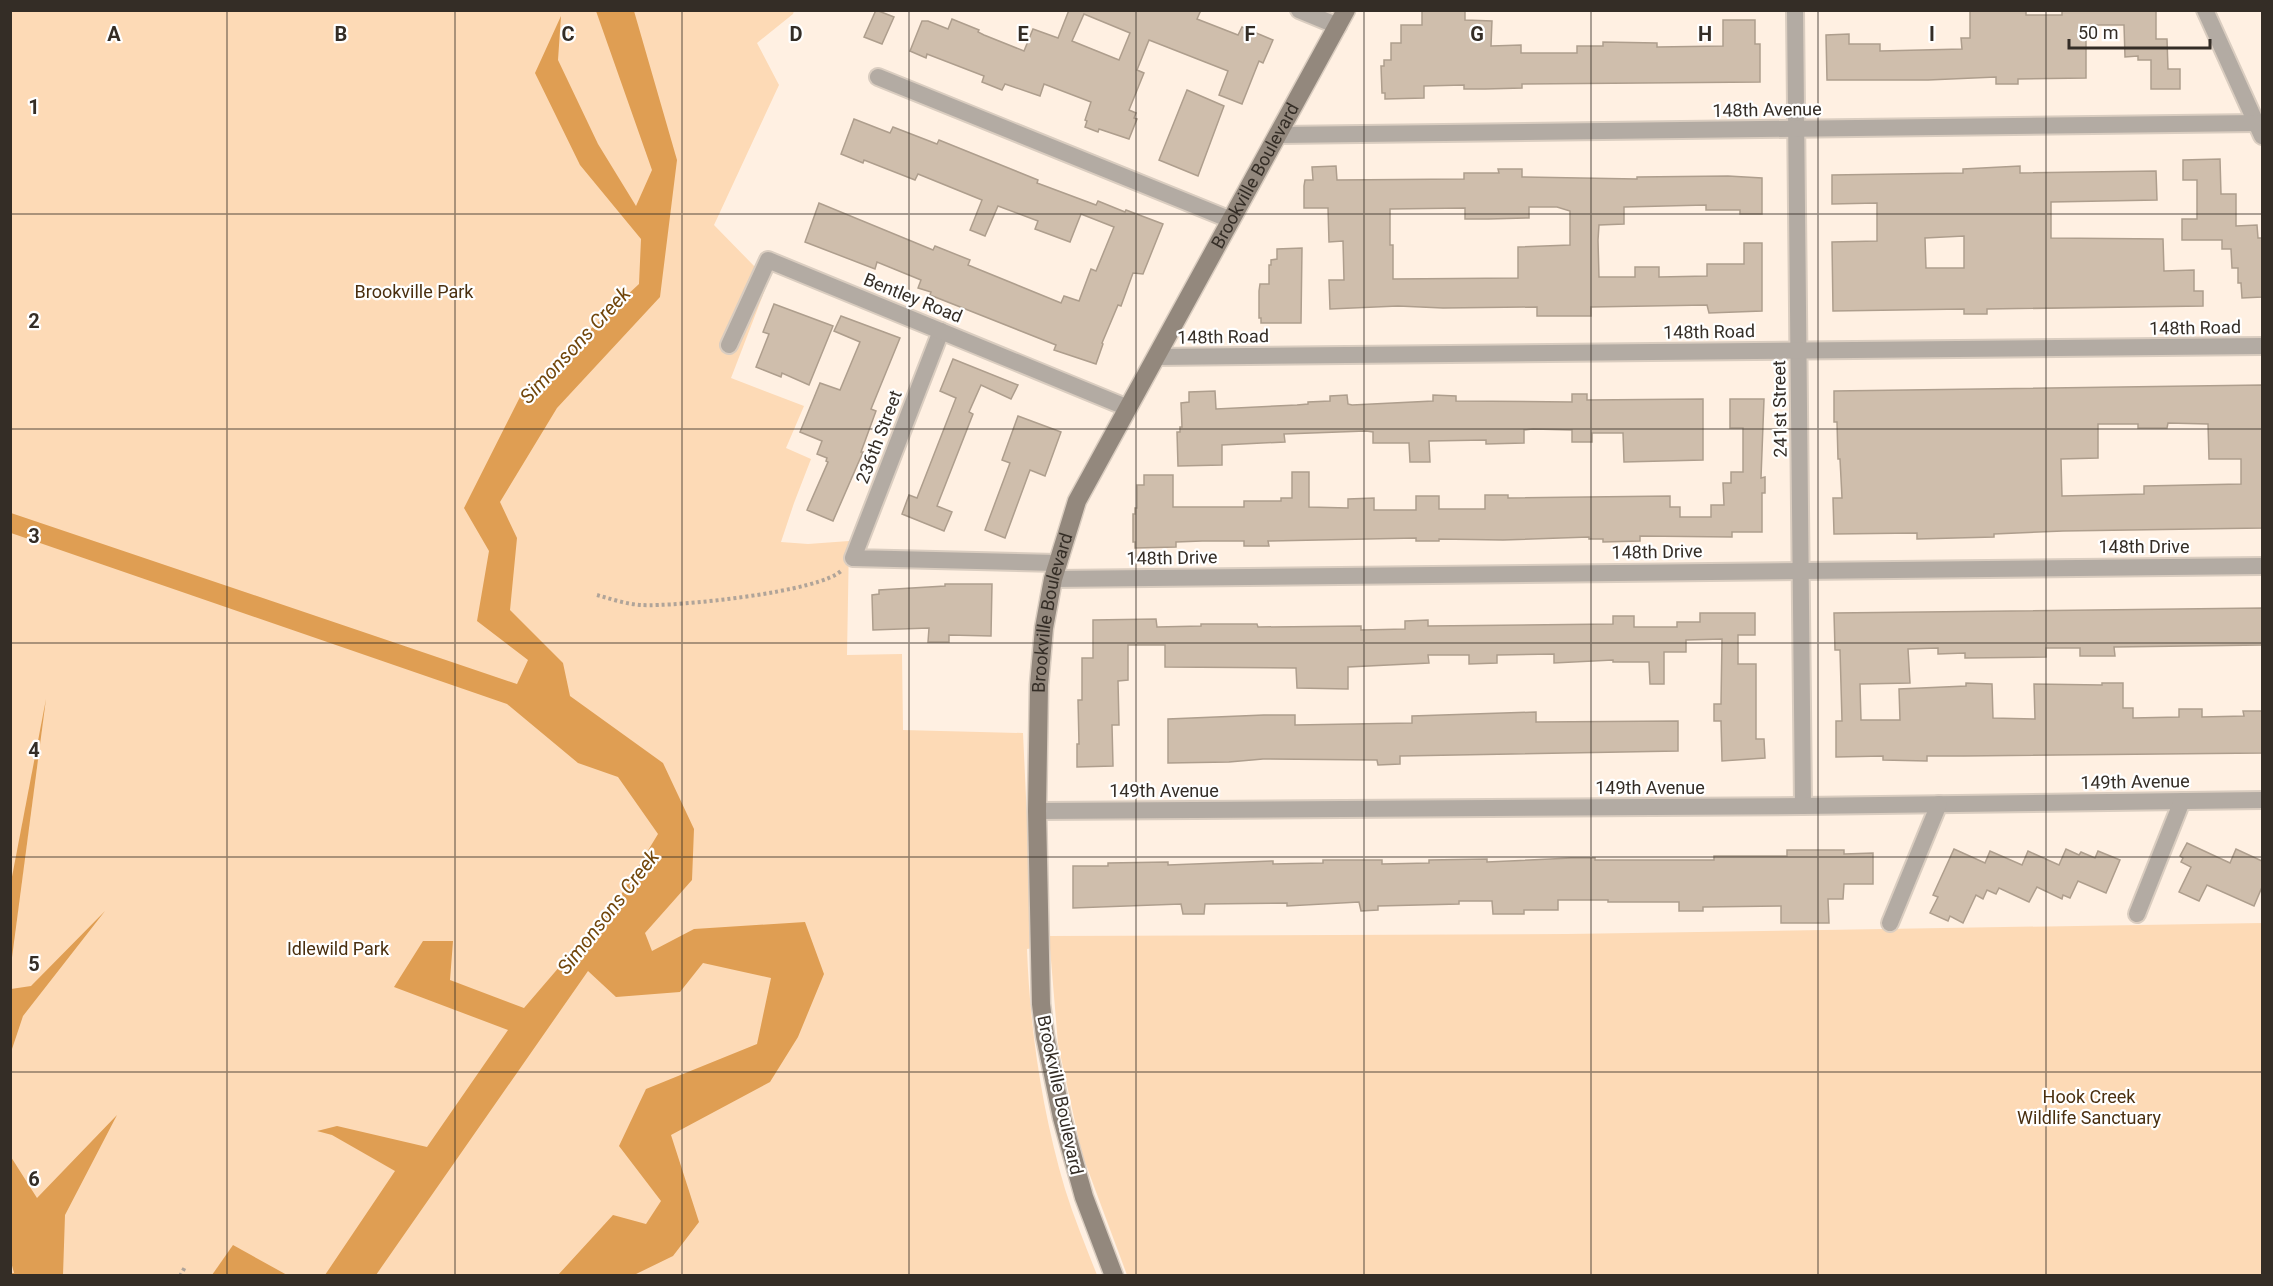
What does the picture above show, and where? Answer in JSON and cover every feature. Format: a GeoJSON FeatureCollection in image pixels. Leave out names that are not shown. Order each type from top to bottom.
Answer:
{"type":"FeatureCollection","features":[{"type":"Feature","properties":{"kind":"street"},"geometry":{"type":"LineString","coordinates":[[1299,10],[1342,18]]}},
{"type":"Feature","properties":{"kind":"street","name":"241st Street"},"geometry":{"type":"LineString","coordinates":[[1795,10],[1803,807]]}},
{"type":"Feature","properties":{"kind":"street"},"geometry":{"type":"LineString","coordinates":[[2205,10],[2260,130]]}},
{"type":"Feature","properties":{"kind":"street","name":"Brookville Boulevard"},"geometry":{"type":"LineString","coordinates":[[1114,1275],[1084,1197],[1062,1118],[1045,1036],[1040,995],[1037,811],[1039,684],[1044,628],[1055,571],[1077,501],[1342,18]]}},
{"type":"Feature","properties":{"kind":"street"},"geometry":{"type":"LineString","coordinates":[[878,77],[1231,220]]}},
{"type":"Feature","properties":{"kind":"street","name":"148th Avenue"},"geometry":{"type":"LineString","coordinates":[[1279,135],[1796,129],[2260,130]]}},
{"type":"Feature","properties":{"kind":"street","name":"Bentley Road"},"geometry":{"type":"LineString","coordinates":[[729,345],[768,260],[1128,408]]}},
{"type":"Feature","properties":{"kind":"street","name":"236th Street"},"geometry":{"type":"LineString","coordinates":[[853,558],[941,331]]}},
{"type":"Feature","properties":{"kind":"street","name":"148th Road"},"geometry":{"type":"LineString","coordinates":[[1156,357],[2262,346]]}},
{"type":"Feature","properties":{"kind":"street","name":"148th Drive"},"geometry":{"type":"LineString","coordinates":[[853,558],[1055,571],[1801,570],[2262,566]]}},
{"type":"Feature","properties":{"kind":"street","name":"149th Avenue"},"geometry":{"type":"LineString","coordinates":[[1037,811],[1803,807],[2262,800]]}},
{"type":"Feature","properties":{"kind":"street"},"geometry":{"type":"LineString","coordinates":[[2137,914],[2182,801]]}},
{"type":"Feature","properties":{"kind":"street"},"geometry":{"type":"LineString","coordinates":[[1890,923],[1939,804]]}},
{"type":"Feature","properties":{"kind":"path"},"geometry":{"type":"LineString","coordinates":[[597,595],[641,605],[714,602],[803,585],[838,575],[853,558]]}},
{"type":"Feature","properties":{"kind":"path"},"geometry":{"type":"LineString","coordinates":[[180,1275],[185,1267]]}},
{"type":"Feature","properties":{"kind":"green space"},"geometry":{"type":"Polygon","coordinates":[[[10,11],[794,11],[757,43],[779,85],[714,225],[756,268],[748,281],[766,287],[731,378],[804,406],[786,448],[811,459],[781,542],[808,544],[849,541],[847,655],[902,654],[903,730],[1023,733],[1033,948],[1027,949],[1038,1070],[1065,1189],[1097,1275],[11,1275],[10,11]]]}},
{"type":"Feature","properties":{"kind":"green space","name":"Hook Creek Wildlife Sanctuary"},"geometry":{"type":"Polygon","coordinates":[[[2262,923],[2262,1275],[1127,1275],[1082,1154],[1058,1044],[1049,936],[1567,934],[2262,923]]]}},
{"type":"Feature","properties":{"kind":"water","name":"Simonsons Creek"},"geometry":{"type":"Polygon","coordinates":[[[596,11],[634,11],[677,160],[660,297],[557,408],[500,502],[517,538],[510,610],[563,663],[570,696],[663,763],[694,829],[692,880],[645,933],[652,951],[694,929],[805,922],[824,974],[798,1037],[770,1082],[671,1135],[699,1222],[673,1256],[634,1275],[558,1275],[613,1215],[646,1224],[661,1201],[619,1146],[646,1089],[757,1044],[771,978],[703,963],[680,992],[616,997],[588,971],[376,1275],[325,1275],[395,1171],[332,1135],[317,1131],[337,1126],[427,1147],[508,1030],[394,987],[423,941],[453,941],[450,980],[524,1008],[621,895],[658,834],[618,777],[578,763],[507,704],[11,533],[11,513],[517,684],[528,660],[477,621],[489,551],[464,508],[522,393],[639,284],[641,239],[580,165],[535,73],[561,16],[558,60],[598,144],[636,206],[652,170],[596,11]]]}},
{"type":"Feature","properties":{"kind":"water"},"geometry":{"type":"Polygon","coordinates":[[[46,699],[11,965],[11,882],[46,699]]]}},
{"type":"Feature","properties":{"kind":"water"},"geometry":{"type":"Polygon","coordinates":[[[105,911],[23,1016],[11,1052],[11,989],[31,986],[105,911]]]}},
{"type":"Feature","properties":{"kind":"water"},"geometry":{"type":"Polygon","coordinates":[[[117,1115],[65,1215],[63,1275],[11,1275],[14,1273],[10,1258],[11,1157],[37,1198],[117,1115]]]}},
{"type":"Feature","properties":{"kind":"water"},"geometry":{"type":"Polygon","coordinates":[[[233,1245],[287,1275],[212,1275],[233,1245]]]}},
{"type":"Feature","properties":{"kind":"building"},"geometry":{"type":"Polygon","coordinates":[[[876,10],[894,17],[882,44],[864,37],[876,10]]]}},
{"type":"Feature","properties":{"kind":"building"},"geometry":{"type":"Polygon","coordinates":[[[1069,10],[1201,10],[1197,19],[1238,35],[1242,27],[1273,40],[1263,63],[1259,61],[1242,104],[1219,95],[1228,71],[1149,40],[1137,70],[1144,73],[1129,110],[1136,113],[1134,118],[1137,119],[1129,139],[1085,127],[1091,102],[1044,84],[1040,96],[1005,84],[1002,90],[982,82],[984,76],[927,54],[926,58],[910,51],[922,21],[948,29],[952,19],[1024,51],[1033,29],[1058,38],[1069,10]],[[1084,14],[1072,41],[1119,60],[1130,33],[1084,14]]]}},
{"type":"Feature","properties":{"kind":"building"},"geometry":{"type":"Polygon","coordinates":[[[1422,10],[1465,10],[1465,20],[1492,21],[1491,46],[1521,45],[1521,53],[1577,53],[1577,46],[1603,46],[1603,42],[1657,43],[1657,47],[1723,46],[1723,20],[1755,20],[1755,44],[1760,44],[1760,82],[1522,84],[1522,88],[1485,89],[1464,89],[1464,85],[1424,86],[1424,98],[1385,99],[1385,93],[1382,93],[1381,66],[1384,66],[1384,60],[1391,60],[1391,43],[1401,43],[1401,25],[1422,25],[1422,10]]]}},
{"type":"Feature","properties":{"kind":"building"},"geometry":{"type":"Polygon","coordinates":[[[1970,10],[2026,10],[2026,15],[2062,15],[2062,10],[2156,10],[2156,39],[2167,39],[2168,69],[2180,69],[2180,89],[2151,89],[2151,60],[2138,60],[2138,56],[2125,57],[2124,25],[2094,25],[2094,33],[2086,34],[2086,78],[2018,79],[2018,84],[1996,84],[1996,77],[1827,80],[1826,35],[1849,34],[1849,44],[1880,44],[1880,51],[1962,49],[1961,38],[1970,38],[1970,10]]]}},
{"type":"Feature","properties":{"kind":"building"},"geometry":{"type":"Polygon","coordinates":[[[1187,90],[1224,106],[1198,176],[1159,160],[1187,90]]]}},
{"type":"Feature","properties":{"kind":"building"},"geometry":{"type":"Polygon","coordinates":[[[854,119],[890,133],[893,127],[937,144],[939,140],[1038,180],[1037,183],[1096,205],[1098,201],[1163,224],[1143,274],[1133,273],[1121,306],[1118,305],[1102,343],[1096,364],[1054,350],[1056,345],[930,295],[931,292],[918,288],[921,280],[877,262],[875,269],[805,242],[819,203],[933,250],[935,246],[970,260],[968,265],[1061,303],[1064,296],[1079,301],[1091,269],[1096,271],[1114,227],[1081,214],[1070,242],[1035,229],[1038,221],[998,206],[985,236],[970,230],[982,200],[918,174],[915,180],[864,160],[863,163],[841,154],[854,119]]]}},
{"type":"Feature","properties":{"kind":"building"},"geometry":{"type":"Polygon","coordinates":[[[2220,159],[2221,194],[2236,194],[2236,226],[2257,225],[2258,238],[2262,238],[2262,297],[2242,298],[2241,283],[2238,283],[2238,268],[2232,268],[2231,249],[2222,249],[2222,240],[2182,240],[2182,219],[2197,219],[2197,180],[2183,180],[2183,160],[2220,159]]]}},
{"type":"Feature","properties":{"kind":"building"},"geometry":{"type":"Polygon","coordinates":[[[1336,166],[1337,180],[1464,179],[1464,173],[1499,173],[1498,169],[1522,169],[1522,177],[1637,179],[1637,177],[1728,176],[1762,178],[1762,214],[1740,214],[1740,210],[1706,210],[1706,205],[1624,207],[1624,224],[1599,225],[1598,240],[1599,277],[1635,277],[1635,267],[1659,267],[1659,277],[1707,276],[1707,264],[1744,264],[1744,243],[1762,243],[1762,311],[1709,313],[1707,305],[1591,307],[1591,316],[1537,316],[1537,307],[1398,306],[1330,309],[1329,280],[1344,280],[1343,241],[1329,242],[1328,208],[1304,208],[1305,180],[1313,180],[1312,167],[1336,166]],[[1529,207],[1529,218],[1488,219],[1465,219],[1465,208],[1390,209],[1393,279],[1518,278],[1518,247],[1570,245],[1570,211],[1557,207],[1529,207]]]}},
{"type":"Feature","properties":{"kind":"building"},"geometry":{"type":"Polygon","coordinates":[[[2020,166],[2020,173],[2156,171],[2157,200],[2051,202],[2051,238],[2163,239],[2164,271],[2194,270],[2194,291],[2203,291],[2203,306],[1987,309],[1987,314],[1964,314],[1964,309],[1833,311],[1832,242],[1877,241],[1877,203],[1832,204],[1832,175],[1963,173],[1963,169],[2020,166]],[[1964,236],[1925,238],[1926,268],[1964,268],[1964,236]]]}},
{"type":"Feature","properties":{"kind":"building"},"geometry":{"type":"Polygon","coordinates":[[[1302,248],[1301,323],[1261,323],[1261,318],[1259,318],[1260,284],[1269,284],[1269,265],[1271,265],[1271,260],[1277,259],[1277,249],[1302,248]]]}},
{"type":"Feature","properties":{"kind":"building"},"geometry":{"type":"Polygon","coordinates":[[[774,304],[833,326],[809,385],[782,373],[781,377],[756,367],[769,334],[763,332],[774,304]]]}},
{"type":"Feature","properties":{"kind":"building"},"geometry":{"type":"Polygon","coordinates":[[[841,316],[900,338],[871,409],[876,411],[861,452],[863,452],[833,521],[807,510],[828,462],[827,458],[817,454],[822,441],[800,432],[820,383],[840,390],[860,342],[834,331],[841,316]]]}},
{"type":"Feature","properties":{"kind":"building"},"geometry":{"type":"Polygon","coordinates":[[[953,359],[1018,385],[1011,399],[981,385],[969,412],[973,414],[937,506],[952,512],[944,531],[902,514],[909,495],[917,498],[956,398],[940,391],[953,359]]]}},
{"type":"Feature","properties":{"kind":"building"},"geometry":{"type":"Polygon","coordinates":[[[2262,385],[2262,528],[2063,531],[1994,534],[1994,537],[1917,539],[1917,533],[1834,534],[1833,498],[1842,498],[1837,422],[1834,422],[1834,391],[2262,385]],[[2168,423],[2167,428],[2138,428],[2138,424],[2098,424],[2098,458],[2061,459],[2062,496],[2144,494],[2144,486],[2241,484],[2241,459],[2209,459],[2208,424],[2168,423]]]}},
{"type":"Feature","properties":{"kind":"building"},"geometry":{"type":"Polygon","coordinates":[[[1215,391],[1216,409],[1308,404],[1308,402],[1330,401],[1330,396],[1347,395],[1348,404],[1352,405],[1433,401],[1433,395],[1456,396],[1456,401],[1572,402],[1572,394],[1587,394],[1587,400],[1703,399],[1703,460],[1624,462],[1623,433],[1592,433],[1592,442],[1572,442],[1572,430],[1533,429],[1524,430],[1524,443],[1486,444],[1486,440],[1429,441],[1430,462],[1410,462],[1409,443],[1373,443],[1373,432],[1366,431],[1284,434],[1285,442],[1222,445],[1222,465],[1178,466],[1177,432],[1180,432],[1180,427],[1182,427],[1181,403],[1189,402],[1189,392],[1215,391]]]}},
{"type":"Feature","properties":{"kind":"building"},"geometry":{"type":"Polygon","coordinates":[[[1730,399],[1764,399],[1761,478],[1765,477],[1765,493],[1762,493],[1762,532],[1732,532],[1732,537],[1640,536],[1640,541],[1603,542],[1603,539],[1589,539],[1589,537],[1503,540],[1439,539],[1439,541],[1416,541],[1416,538],[1268,541],[1269,546],[1244,546],[1244,541],[1202,541],[1176,542],[1176,547],[1135,548],[1135,542],[1133,542],[1133,514],[1137,508],[1137,485],[1144,485],[1144,475],[1173,475],[1173,507],[1244,507],[1244,501],[1281,501],[1281,498],[1292,498],[1292,472],[1309,472],[1309,507],[1348,508],[1348,499],[1374,498],[1374,510],[1416,510],[1416,496],[1439,496],[1439,509],[1485,509],[1485,495],[1508,495],[1508,498],[1670,496],[1670,507],[1680,507],[1680,517],[1711,517],[1711,505],[1724,505],[1723,483],[1731,483],[1731,472],[1743,472],[1743,428],[1730,428],[1730,399]]]}},
{"type":"Feature","properties":{"kind":"building"},"geometry":{"type":"Polygon","coordinates":[[[1018,416],[1061,432],[1045,476],[1030,470],[1005,538],[985,530],[1010,463],[1002,460],[1018,416]]]}},
{"type":"Feature","properties":{"kind":"building"},"geometry":{"type":"Polygon","coordinates":[[[945,584],[992,584],[991,636],[949,635],[949,642],[928,642],[929,628],[873,630],[872,595],[879,594],[879,590],[945,586],[945,584]]]}},
{"type":"Feature","properties":{"kind":"building"},"geometry":{"type":"Polygon","coordinates":[[[2262,608],[2262,645],[2114,647],[2115,656],[2080,656],[2080,648],[2046,648],[2046,657],[1965,658],[1965,653],[1938,654],[1938,648],[1908,649],[1910,683],[1860,684],[1861,720],[1900,720],[1899,689],[1966,686],[1966,683],[1992,684],[1993,718],[2035,719],[2034,684],[2123,683],[2123,708],[2133,708],[2133,718],[2179,717],[2179,709],[2202,709],[2202,717],[2244,716],[2243,711],[2262,711],[2262,753],[1927,756],[1927,761],[1883,760],[1883,756],[1836,757],[1836,721],[1842,721],[1840,650],[1835,650],[1834,613],[2262,608]]]}},
{"type":"Feature","properties":{"kind":"building"},"geometry":{"type":"Polygon","coordinates":[[[1700,613],[1755,613],[1755,635],[1738,635],[1738,664],[1756,664],[1756,739],[1764,739],[1765,758],[1722,761],[1721,721],[1714,721],[1714,704],[1721,704],[1722,639],[1686,640],[1686,652],[1664,652],[1664,684],[1650,684],[1649,662],[1613,662],[1613,660],[1554,663],[1554,654],[1497,655],[1497,663],[1469,664],[1469,655],[1428,655],[1429,663],[1348,667],[1348,689],[1297,688],[1296,668],[1165,667],[1165,645],[1128,645],[1128,680],[1118,681],[1119,725],[1112,725],[1113,766],[1077,767],[1078,700],[1082,700],[1082,658],[1093,658],[1093,620],[1156,619],[1157,627],[1257,624],[1258,627],[1361,626],[1361,630],[1405,629],[1405,621],[1428,620],[1428,626],[1613,624],[1613,616],[1634,616],[1634,627],[1677,627],[1677,622],[1700,622],[1700,613]]]}},
{"type":"Feature","properties":{"kind":"building"},"geometry":{"type":"Polygon","coordinates":[[[1536,712],[1536,722],[1678,721],[1678,751],[1400,756],[1400,764],[1378,765],[1377,760],[1263,759],[1168,763],[1168,719],[1295,715],[1295,725],[1412,723],[1412,716],[1536,712]]]}},
{"type":"Feature","properties":{"kind":"building"},"geometry":{"type":"Polygon","coordinates":[[[2187,843],[2230,863],[2236,849],[2262,861],[2262,887],[2254,906],[2207,885],[2199,901],[2179,892],[2191,867],[2181,862],[2183,858],[2180,856],[2187,843]]]}},
{"type":"Feature","properties":{"kind":"building"},"geometry":{"type":"Polygon","coordinates":[[[1954,849],[1985,863],[1990,851],[2022,865],[2028,851],[2059,865],[2066,849],[2079,855],[2081,852],[2095,858],[2098,851],[2120,860],[2106,893],[2078,881],[2070,898],[2063,895],[2062,899],[2037,887],[2029,902],[1999,888],[1996,894],[1987,890],[1983,899],[1976,895],[1963,923],[1950,916],[1948,921],[1930,913],[1938,897],[1933,895],[1954,849]]]}},
{"type":"Feature","properties":{"kind":"building"},"geometry":{"type":"Polygon","coordinates":[[[1787,850],[1844,850],[1844,854],[1873,853],[1873,884],[1844,884],[1843,899],[1828,899],[1829,923],[1781,923],[1781,906],[1703,907],[1703,911],[1679,911],[1679,902],[1608,902],[1608,900],[1558,900],[1558,910],[1524,910],[1524,914],[1493,914],[1492,901],[1378,906],[1378,910],[1361,911],[1359,902],[1287,906],[1287,903],[1205,904],[1204,914],[1183,914],[1181,904],[1073,908],[1073,866],[1108,866],[1108,863],[1168,862],[1168,865],[1273,861],[1273,864],[1323,863],[1323,860],[1382,860],[1382,864],[1429,863],[1429,860],[1487,859],[1487,862],[1571,858],[1714,860],[1714,856],[1787,856],[1787,850]]]}},
{"type":"Feature","properties":{"kind":"park label","name":"Brookville Park"},"geometry":{"type":"Point","coordinates":[414,292]}},
{"type":"Feature","properties":{"kind":"park label","name":"Idlewild Park"},"geometry":{"type":"Point","coordinates":[338,949]}}]}
